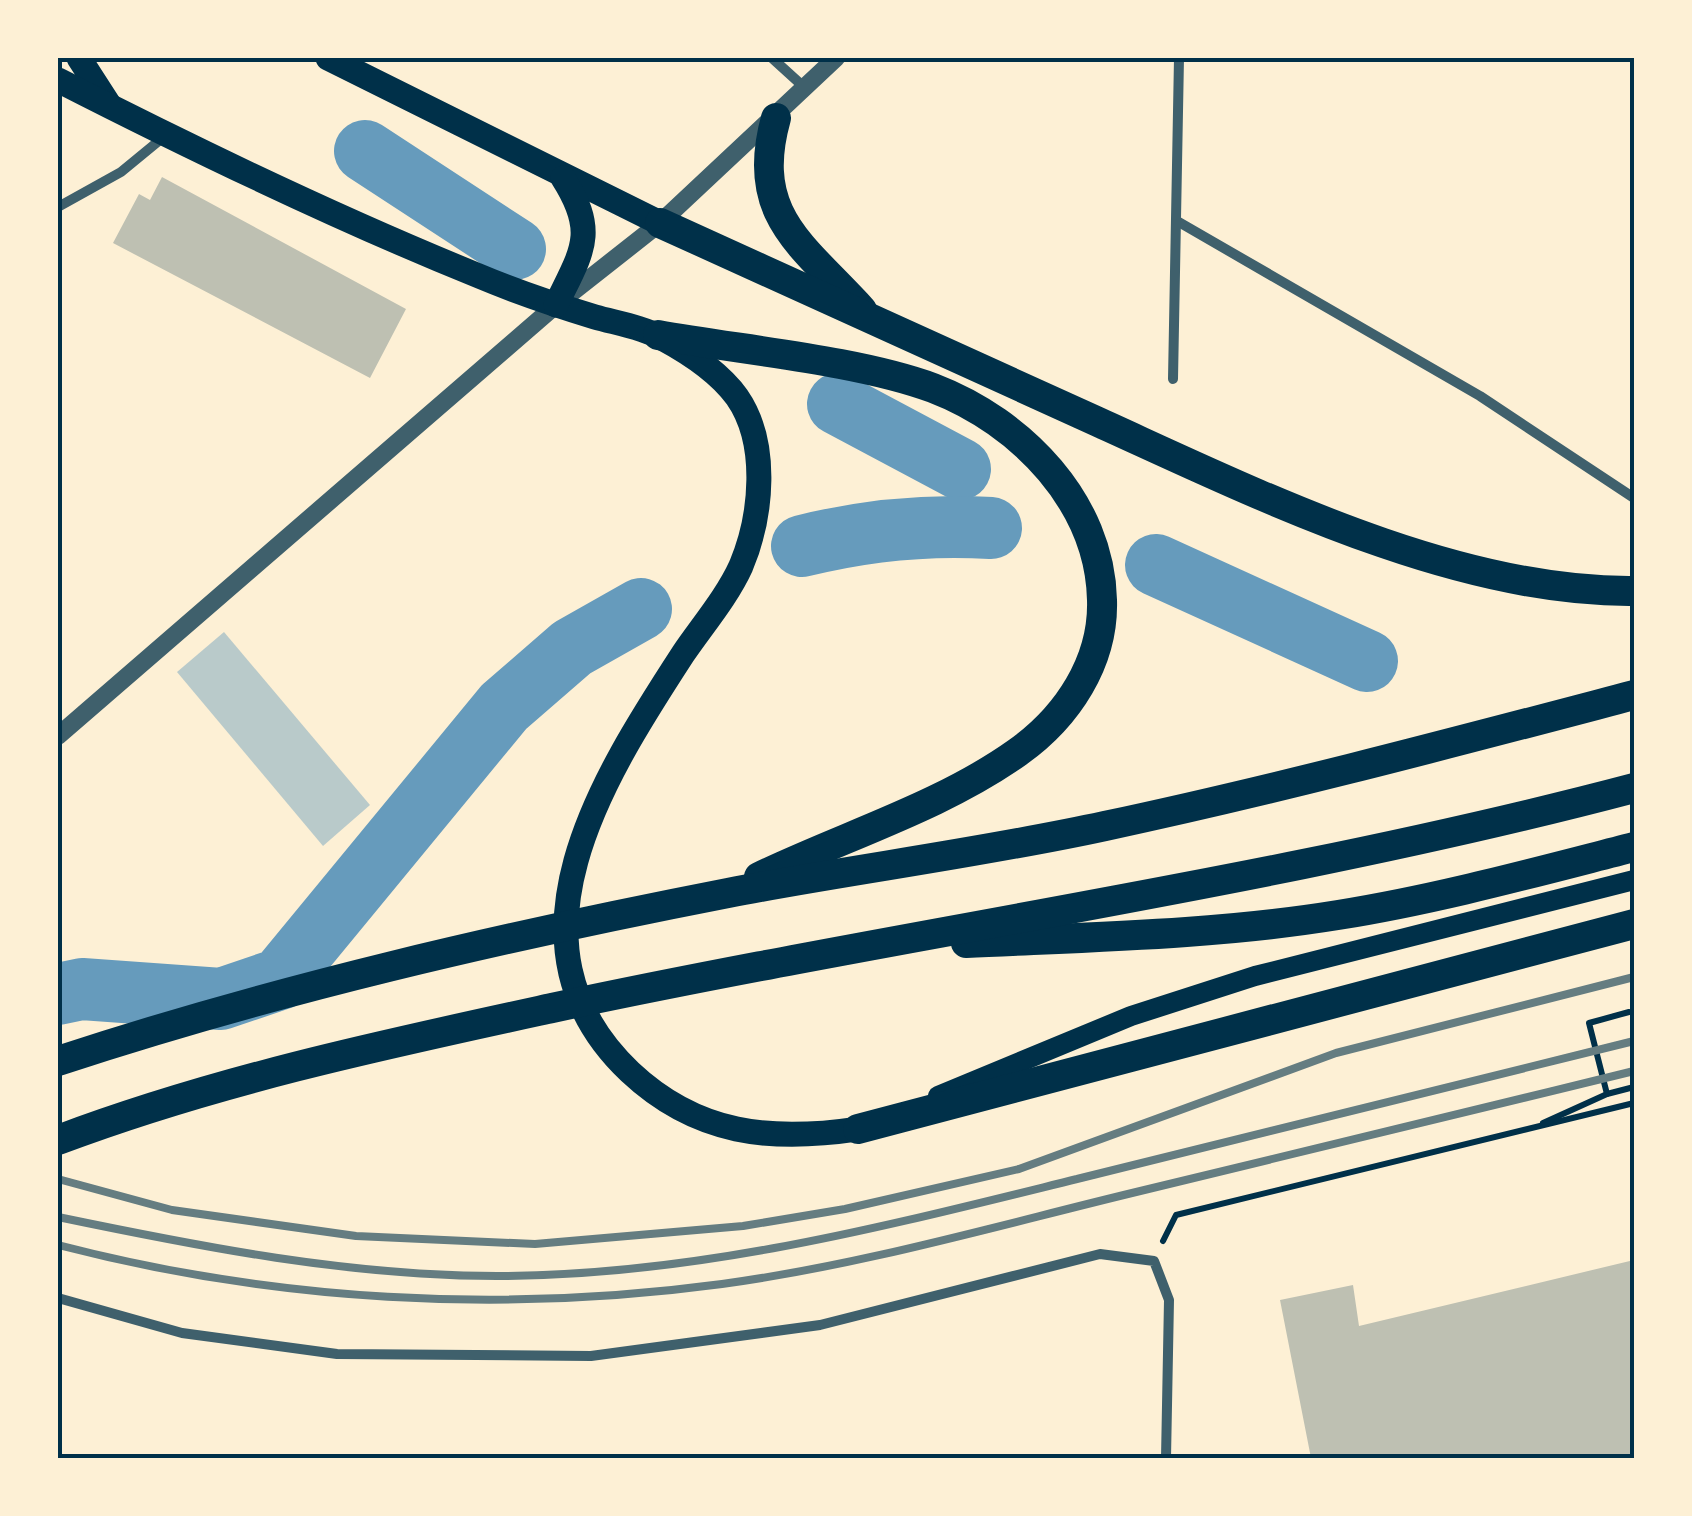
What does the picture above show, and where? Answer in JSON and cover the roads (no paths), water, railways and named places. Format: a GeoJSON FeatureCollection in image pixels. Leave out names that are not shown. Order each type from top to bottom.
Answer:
{"type":"FeatureCollection","features":[{"type":"Feature","properties":{"kind":"highway"},"geometry":{"type":"LineString","coordinates":[[776,118],[766,163],[774,208],[871,319]]}},
{"type":"Feature","properties":{"kind":"highway"},"geometry":{"type":"LineString","coordinates":[[660,224],[1208,472],[1425,558],[1530,580],[1634,590]]}},
{"type":"Feature","properties":{"kind":"highway"},"geometry":{"type":"LineString","coordinates":[[658,336],[877,374],[934,388],[988,417],[1026,444],[1053,472],[1092,540],[1102,580],[1103,625],[1091,666],[1067,707],[1019,752],[956,788],[727,893]]}},
{"type":"Feature","properties":{"kind":"highway"},"geometry":{"type":"LineString","coordinates":[[58,1061],[180,1021],[338,978],[727,893],[1102,827],[1433,748],[1634,694]]}},
{"type":"Feature","properties":{"kind":"highway"},"geometry":{"type":"LineString","coordinates":[[58,1140],[332,1056],[650,988],[1222,880],[1634,788]]}},
{"type":"Feature","properties":{"kind":"highway"},"geometry":{"type":"LineString","coordinates":[[854,949],[1195,932],[1356,912],[1634,847]]}},
{"type":"Feature","properties":{"kind":"highway"},"geometry":{"type":"LineString","coordinates":[[858,1129],[1634,924]]}},
{"type":"Feature","properties":{"kind":"main road"},"geometry":{"type":"LineString","coordinates":[[80,58],[111,107]]}},
{"type":"Feature","properties":{"kind":"main road"},"geometry":{"type":"LineString","coordinates":[[328,58],[660,224]]}},
{"type":"Feature","properties":{"kind":"main road"},"geometry":{"type":"LineString","coordinates":[[58,80],[430,256],[556,305],[658,336],[710,369],[737,397],[755,435],[758,483],[740,568],[618,754],[589,819],[564,903],[567,948],[579,1002],[611,1054],[646,1087],[692,1114],[756,1136],[806,1136],[858,1129],[1131,1016],[1256,976],[1634,880]]}},
{"type":"Feature","properties":{"kind":"main road"},"geometry":{"type":"LineString","coordinates":[[556,305],[584,249],[581,207],[562,178]]}},
{"type":"Feature","properties":{"kind":"street"},"geometry":{"type":"LineString","coordinates":[[772,58],[805,88]]}},
{"type":"Feature","properties":{"kind":"street"},"geometry":{"type":"LineString","coordinates":[[58,736],[556,305],[660,224],[836,58]]}},
{"type":"Feature","properties":{"kind":"street"},"geometry":{"type":"LineString","coordinates":[[1172,379],[1179,58]]}},
{"type":"Feature","properties":{"kind":"street"},"geometry":{"type":"LineString","coordinates":[[58,207],[120,172],[167,134]]}},
{"type":"Feature","properties":{"kind":"street"},"geometry":{"type":"LineString","coordinates":[[1177,220],[1480,396],[1634,498]]}},
{"type":"Feature","properties":{"kind":"street"},"geometry":{"type":"LineString","coordinates":[[58,1298],[182,1333],[337,1354],[592,1356],[820,1324],[1100,1254],[1154,1260],[1169,1300],[1166,1458]]}},
{"type":"Feature","properties":{"kind":"waterway"},"geometry":{"type":"LineString","coordinates":[[365,151],[515,249]]}},
{"type":"Feature","properties":{"kind":"waterway"},"geometry":{"type":"LineString","coordinates":[[838,404],[960,469]]}},
{"type":"Feature","properties":{"kind":"waterway"},"geometry":{"type":"LineString","coordinates":[[802,546],[896,530],[991,528]]}},
{"type":"Feature","properties":{"kind":"waterway"},"geometry":{"type":"LineString","coordinates":[[1156,565],[1367,661]]}},
{"type":"Feature","properties":{"kind":"waterway"},"geometry":{"type":"LineString","coordinates":[[58,994],[82,989],[221,999],[280,979],[504,707],[572,648],[641,609]]}},
{"type":"Feature","properties":{"kind":"railway"},"geometry":{"type":"LineString","coordinates":[[58,1179],[172,1210],[356,1236],[535,1244],[743,1226],[845,1209],[1019,1169],[1336,1053],[1634,977]]}},
{"type":"Feature","properties":{"kind":"railway"},"geometry":{"type":"LineString","coordinates":[[58,1217],[221,1249],[386,1271],[497,1276],[645,1267],[790,1245],[934,1214],[1634,1041]]}},
{"type":"Feature","properties":{"kind":"railway"},"geometry":{"type":"LineString","coordinates":[[58,1245],[222,1279],[388,1297],[555,1298],[722,1284],[877,1256],[1634,1071]]}}]}
